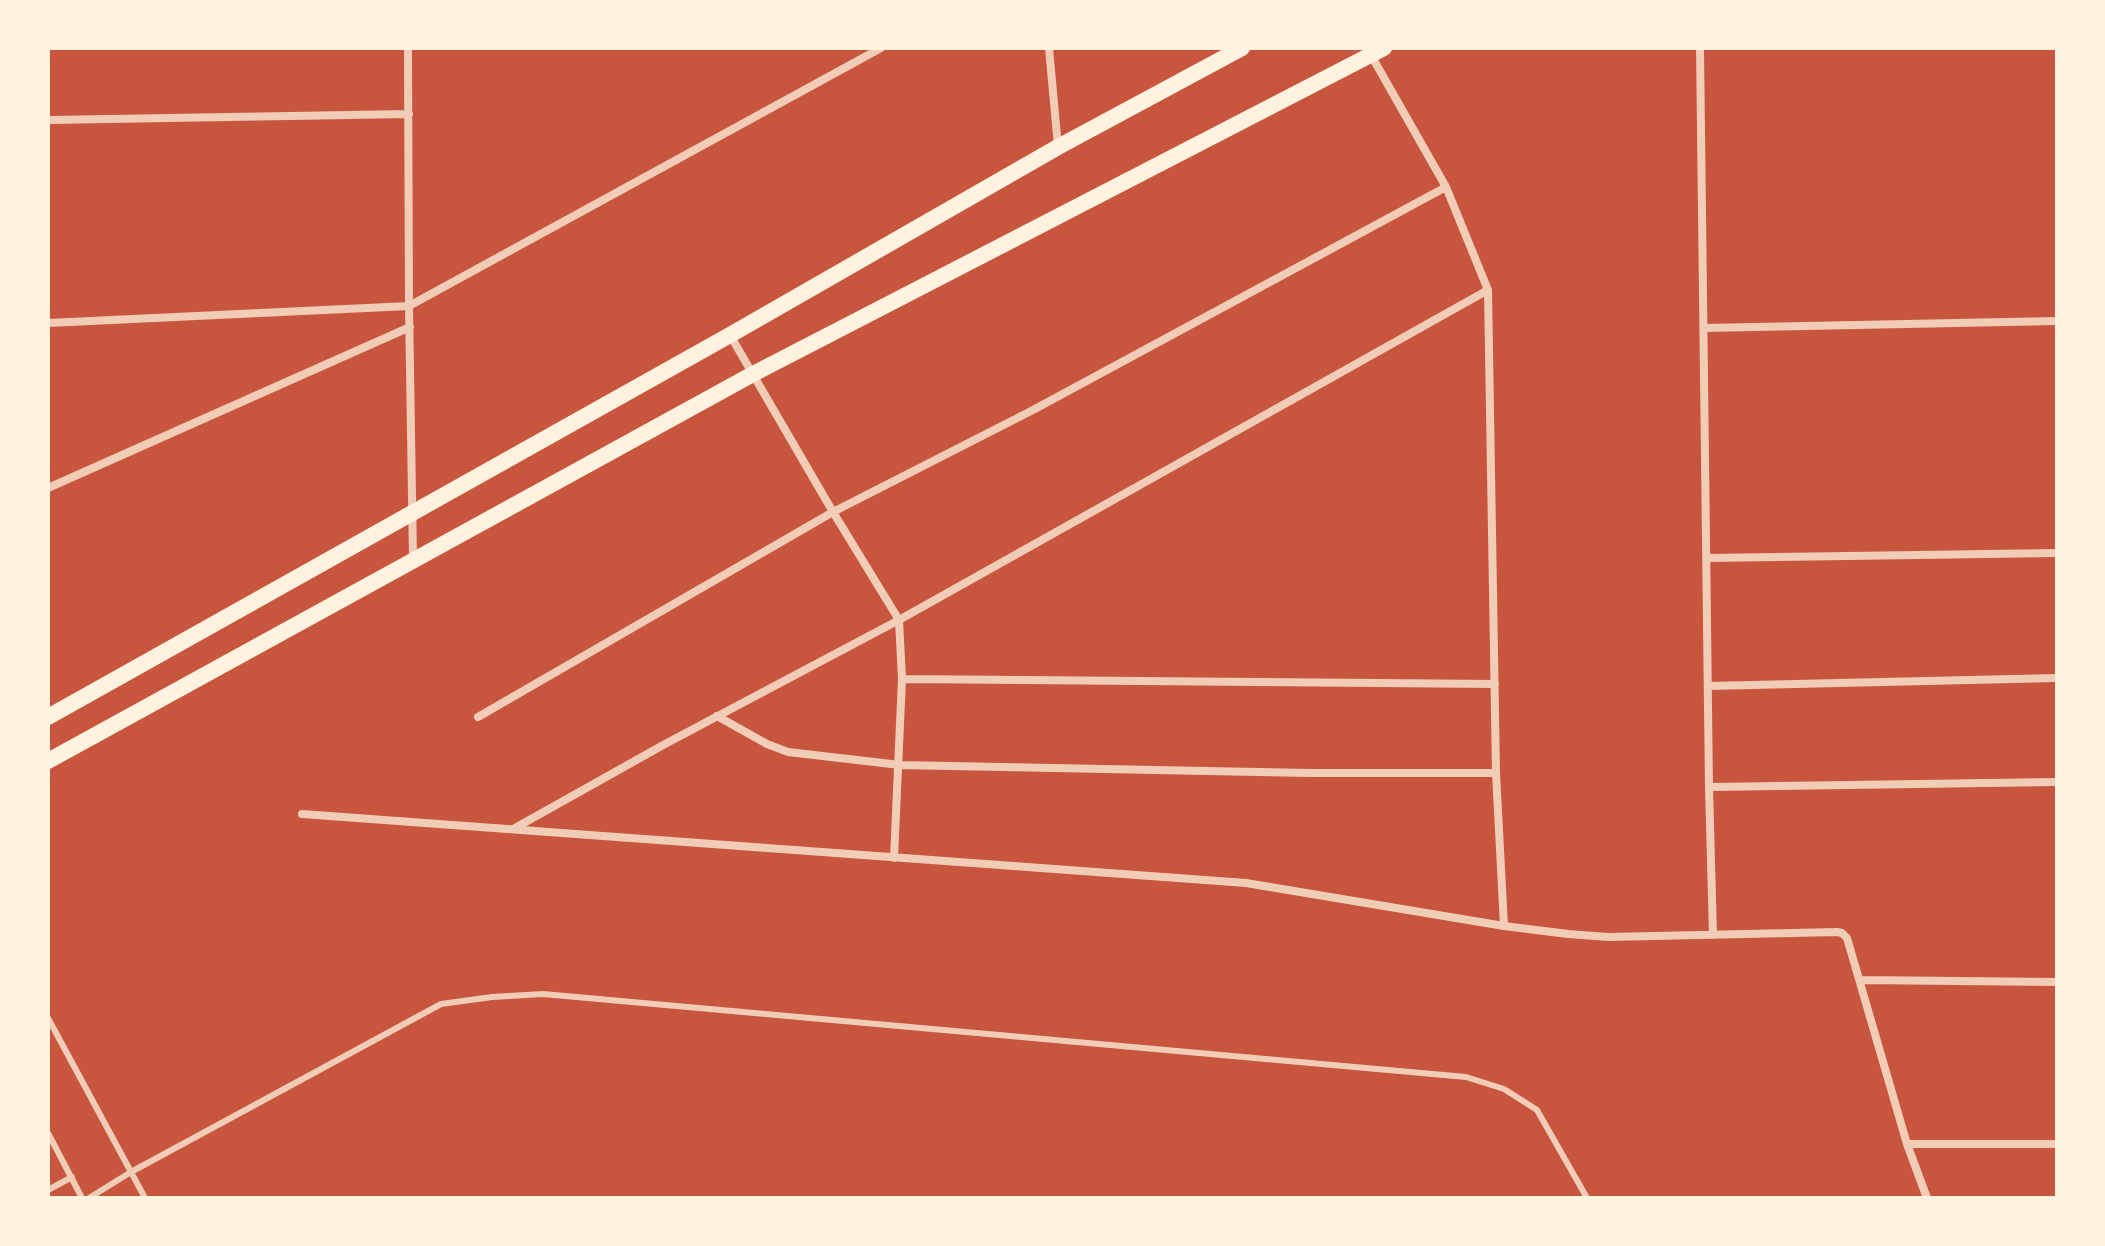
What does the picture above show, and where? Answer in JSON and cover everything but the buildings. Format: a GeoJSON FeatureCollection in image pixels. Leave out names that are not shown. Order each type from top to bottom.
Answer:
{"type":"FeatureCollection","features":[{"type":"Feature","properties":{"kind":"main road"},"geometry":{"type":"LineString","coordinates":[[48,717],[730,335],[1058,147],[1242,48]]}},
{"type":"Feature","properties":{"kind":"main road"},"geometry":{"type":"LineString","coordinates":[[48,761],[753,374],[1374,51]]}},
{"type":"Feature","properties":{"kind":"street"},"geometry":{"type":"LineString","coordinates":[[408,48],[413,560]]}},
{"type":"Feature","properties":{"kind":"street"},"geometry":{"type":"LineString","coordinates":[[48,323],[409,306],[881,48]]}},
{"type":"Feature","properties":{"kind":"street"},"geometry":{"type":"LineString","coordinates":[[1049,48],[1058,147]]}},
{"type":"Feature","properties":{"kind":"street"},"geometry":{"type":"LineString","coordinates":[[1700,48],[1713,935]]}},
{"type":"Feature","properties":{"kind":"street"},"geometry":{"type":"LineString","coordinates":[[1374,51],[1446,187],[1488,290],[1496,773],[1504,926]]}},
{"type":"Feature","properties":{"kind":"street"},"geometry":{"type":"LineString","coordinates":[[48,120],[409,114]]}},
{"type":"Feature","properties":{"kind":"street"},"geometry":{"type":"LineString","coordinates":[[478,717],[833,512],[1033,410],[1446,187]]}},
{"type":"Feature","properties":{"kind":"street"},"geometry":{"type":"LineString","coordinates":[[514,828],[899,620],[1488,290]]}},
{"type":"Feature","properties":{"kind":"street"},"geometry":{"type":"LineString","coordinates":[[1704,328],[2057,321]]}},
{"type":"Feature","properties":{"kind":"street"},"geometry":{"type":"LineString","coordinates":[[48,488],[410,327]]}},
{"type":"Feature","properties":{"kind":"street"},"geometry":{"type":"LineString","coordinates":[[730,335],[899,620],[902,679],[894,858]]}},
{"type":"Feature","properties":{"kind":"street"},"geometry":{"type":"LineString","coordinates":[[1707,558],[2057,553]]}},
{"type":"Feature","properties":{"kind":"street"},"geometry":{"type":"LineString","coordinates":[[1708,686],[2057,678]]}},
{"type":"Feature","properties":{"kind":"street"},"geometry":{"type":"LineString","coordinates":[[902,679],[1495,684]]}},
{"type":"Feature","properties":{"kind":"street"},"geometry":{"type":"LineString","coordinates":[[717,716],[788,752],[900,765],[1293,773],[1496,773]]}},
{"type":"Feature","properties":{"kind":"street"},"geometry":{"type":"LineString","coordinates":[[1709,787],[2057,782]]}},
{"type":"Feature","properties":{"kind":"street"},"geometry":{"type":"LineString","coordinates":[[302,814],[1246,883],[1568,934],[1608,937],[1842,933],[1847,938],[1907,1144],[1927,1198]]}},
{"type":"Feature","properties":{"kind":"street"},"geometry":{"type":"LineString","coordinates":[[1860,980],[2057,982]]}},
{"type":"Feature","properties":{"kind":"street"},"geometry":{"type":"LineString","coordinates":[[1907,1144],[2057,1144]]}},
{"type":"Feature","properties":{"kind":"lane"},"geometry":{"type":"LineString","coordinates":[[89,1198],[131,1172],[441,1004],[543,994],[1466,1077],[1504,1089],[1537,1110],[1587,1198]]}},
{"type":"Feature","properties":{"kind":"lane"},"geometry":{"type":"LineString","coordinates":[[48,1018],[145,1198]]}},
{"type":"Feature","properties":{"kind":"lane"},"geometry":{"type":"LineString","coordinates":[[48,1133],[82,1198]]}},
{"type":"Feature","properties":{"kind":"lane"},"geometry":{"type":"LineString","coordinates":[[48,1190],[72,1177]]}}]}
